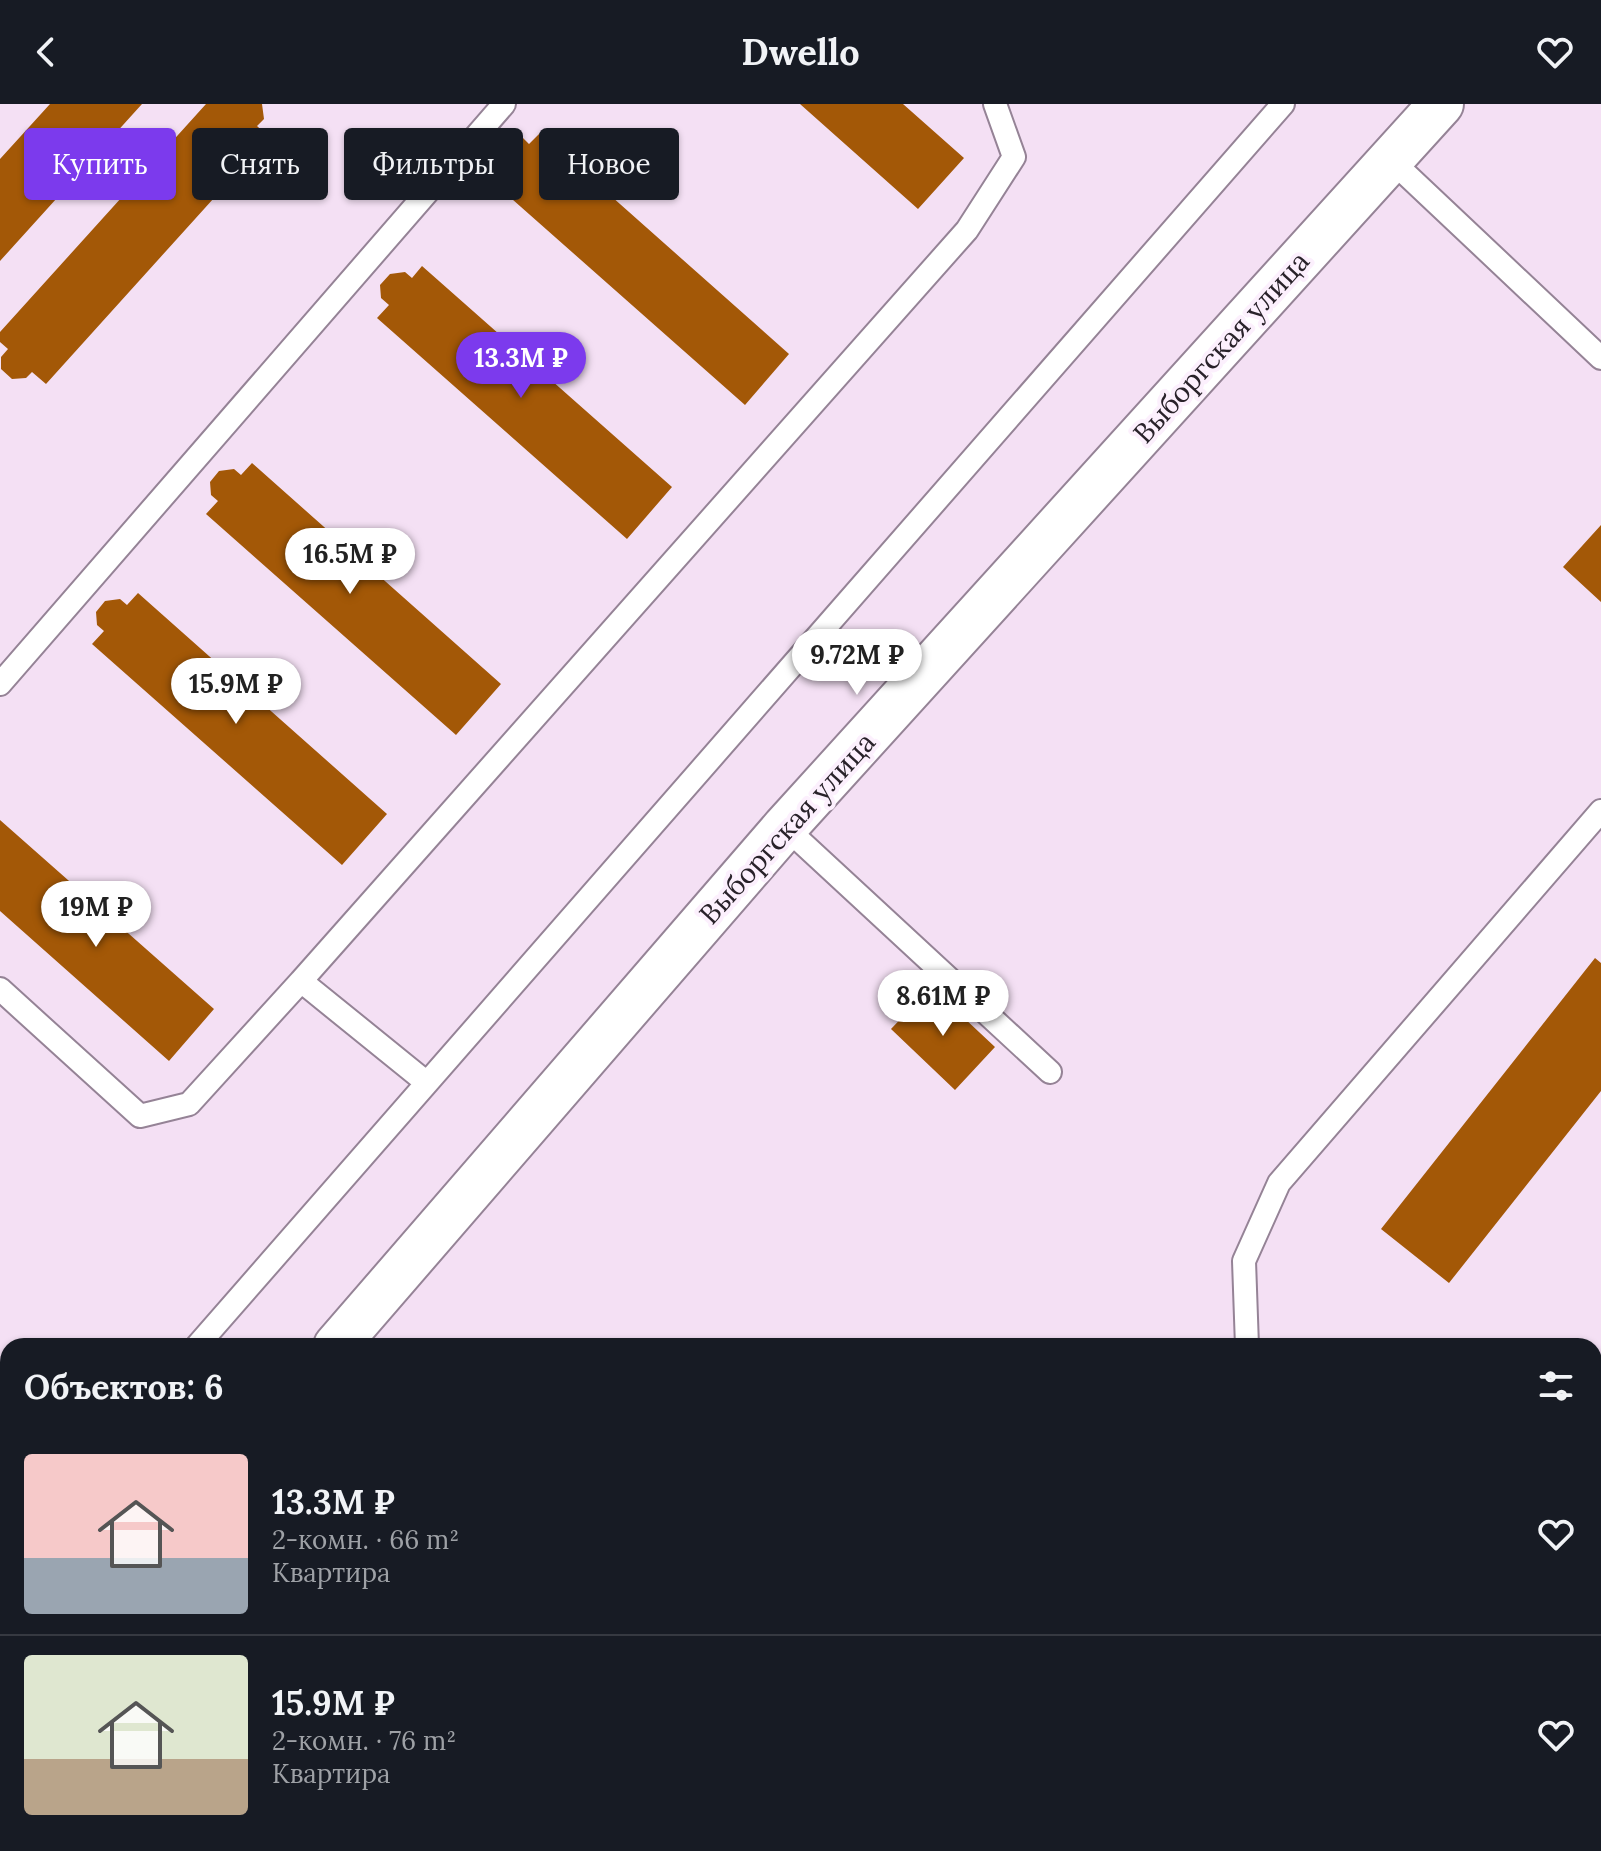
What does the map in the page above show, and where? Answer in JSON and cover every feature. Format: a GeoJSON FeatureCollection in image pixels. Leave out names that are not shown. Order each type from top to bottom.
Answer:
{"type":"FeatureCollection","features":[{"type":"Feature","properties":{"kind":"street","name":"Выборгская улица"},"geometry":{"type":"LineString","coordinates":[[343,1338],[785,827],[1441,104]]}},
{"type":"Feature","properties":{"kind":"lane"},"geometry":{"type":"LineString","coordinates":[[0,684],[504,104]]}},
{"type":"Feature","properties":{"kind":"lane"},"geometry":{"type":"LineString","coordinates":[[0,989],[140,1116],[189,1104],[967,230],[1014,157],[995,104]]}},
{"type":"Feature","properties":{"kind":"lane"},"geometry":{"type":"LineString","coordinates":[[204,1338],[1283,104]]}},
{"type":"Feature","properties":{"kind":"lane"},"geometry":{"type":"LineString","coordinates":[[1391,160],[1601,358]]}},
{"type":"Feature","properties":{"kind":"lane"},"geometry":{"type":"LineString","coordinates":[[1247,1338],[1244,1261],[1279,1183],[1601,811]]}},
{"type":"Feature","properties":{"kind":"lane"},"geometry":{"type":"LineString","coordinates":[[785,827],[1050,1072]]}},
{"type":"Feature","properties":{"kind":"lane"},"geometry":{"type":"LineString","coordinates":[[301,981],[427,1083]]}},
{"type":"Feature","properties":{"kind":"building"},"geometry":{"type":"Polygon","coordinates":[[[50,104],[142,104],[120,128],[28,128],[50,104]]]}},
{"type":"Feature","properties":{"kind":"building"},"geometry":{"type":"Polygon","coordinates":[[[206,104],[262,104],[264,119],[257,126],[259,128],[192,128],[192,200],[212,200],[46,384],[32,372],[26,378],[12,379],[1,369],[1,357],[8,349],[0,342],[0,332],[119,200],[176,200],[176,137],[206,104]]]}},
{"type":"Feature","properties":{"kind":"building"},"geometry":{"type":"Polygon","coordinates":[[[800,104],[903,104],[964,158],[918,209],[800,104]]]}},
{"type":"Feature","properties":{"kind":"building"},"geometry":{"type":"Polygon","coordinates":[[[24,133],[24,200],[55,200],[0,261],[0,159],[24,133]]]}},
{"type":"Feature","properties":{"kind":"building"},"geometry":{"type":"Polygon","coordinates":[[[539,134],[539,200],[615,200],[789,354],[745,405],[513,200],[523,200],[523,138],[529,144],[539,134]]]}},
{"type":"Feature","properties":{"kind":"building"},"geometry":{"type":"Polygon","coordinates":[[[422,266],[672,487],[627,539],[377,318],[389,305],[381,298],[380,285],[390,274],[405,272],[412,278],[422,266]]]}},
{"type":"Feature","properties":{"kind":"building"},"geometry":{"type":"Polygon","coordinates":[[[252,463],[501,684],[456,735],[206,514],[218,501],[211,495],[210,482],[219,471],[234,469],[241,475],[252,463]]]}},
{"type":"Feature","properties":{"kind":"building"},"geometry":{"type":"Polygon","coordinates":[[[1601,525],[1601,602],[1563,567],[1601,525]]]}},
{"type":"Feature","properties":{"kind":"building"},"geometry":{"type":"Polygon","coordinates":[[[138,593],[387,814],[342,865],[92,644],[104,631],[97,625],[96,612],[105,601],[120,599],[127,605],[138,593]]]}},
{"type":"Feature","properties":{"kind":"building"},"geometry":{"type":"Polygon","coordinates":[[[0,820],[214,1009],[169,1061],[0,911],[0,820]]]}},
{"type":"Feature","properties":{"kind":"building"},"geometry":{"type":"Polygon","coordinates":[[[1595,958],[1601,963],[1601,1091],[1449,1283],[1381,1229],[1595,958]]]}},
{"type":"Feature","properties":{"kind":"building"},"geometry":{"type":"Polygon","coordinates":[[[931,987],[995,1047],[955,1090],[891,1029],[931,987]]]}}]}
